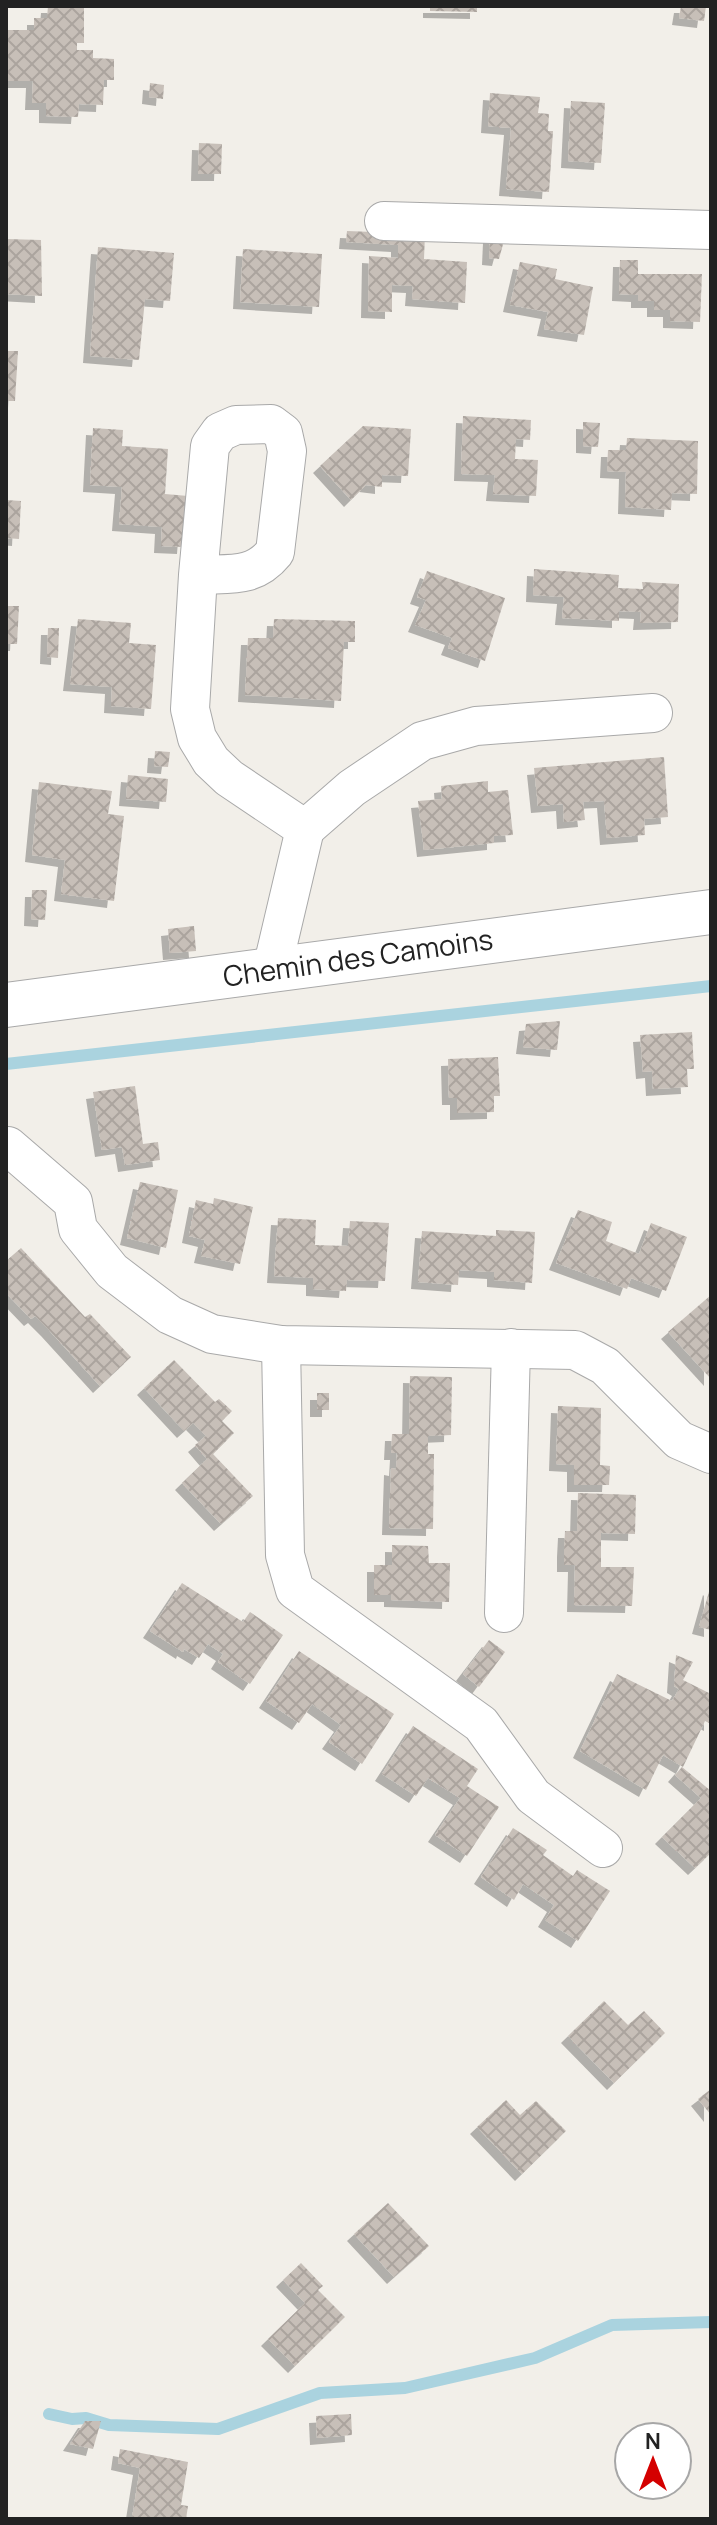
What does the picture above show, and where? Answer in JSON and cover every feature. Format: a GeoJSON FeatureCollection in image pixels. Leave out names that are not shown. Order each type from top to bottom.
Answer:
{"type":"FeatureCollection","features":[{"type":"Feature","properties":{"kind":"street"},"geometry":{"type":"LineString","coordinates":[[384,221],[711,230]]}},
{"type":"Feature","properties":{"kind":"street"},"geometry":{"type":"LineString","coordinates":[[198,575],[190,709],[197,738],[211,761],[229,778],[305,829]]}},
{"type":"Feature","properties":{"kind":"street"},"geometry":{"type":"LineString","coordinates":[[272,969],[305,829],[352,788],[422,741],[476,726],[653,713]]}},
{"type":"Feature","properties":{"kind":"street","name":"Chemin des Camoins"},"geometry":{"type":"LineString","coordinates":[[6,1005],[711,912]]}},
{"type":"Feature","properties":{"kind":"street"},"geometry":{"type":"LineString","coordinates":[[8,1146],[73,1202],[78,1229],[112,1271],[170,1315],[212,1334],[281,1345],[575,1350],[605,1366],[679,1440],[711,1454]]}},
{"type":"Feature","properties":{"kind":"street"},"geometry":{"type":"LineString","coordinates":[[281,1345],[285,1555],[295,1590],[481,1724],[533,1796],[603,1848]]}},
{"type":"Feature","properties":{"kind":"street"},"geometry":{"type":"LineString","coordinates":[[504,1613],[511,1348]]}},
{"type":"Feature","properties":{"kind":"building"},"geometry":{"type":"Polygon","coordinates":[[[48,6],[84,6],[84,43],[77,43],[77,50],[93,50],[93,58],[114,59],[114,80],[104,80],[103,105],[79,104],[78,117],[46,116],[46,103],[32,103],[33,81],[6,81],[6,30],[34,30],[34,18],[47,18],[48,6]]]}},
{"type":"Feature","properties":{"kind":"building"},"geometry":{"type":"Polygon","coordinates":[[[430,6],[477,6],[477,12],[430,11],[430,6]]]}},
{"type":"Feature","properties":{"kind":"building"},"geometry":{"type":"Polygon","coordinates":[[[681,6],[706,6],[704,21],[679,18],[681,6]]]}},
{"type":"Feature","properties":{"kind":"building"},"geometry":{"type":"Polygon","coordinates":[[[150,83],[164,85],[163,99],[149,97],[150,83]]]}},
{"type":"Feature","properties":{"kind":"building"},"geometry":{"type":"Polygon","coordinates":[[[490,93],[540,97],[538,113],[549,114],[548,131],[553,131],[549,192],[506,189],[511,128],[488,126],[490,93]]]}},
{"type":"Feature","properties":{"kind":"building"},"geometry":{"type":"Polygon","coordinates":[[[571,101],[605,103],[601,163],[568,161],[571,101]]]}},
{"type":"Feature","properties":{"kind":"building"},"geometry":{"type":"Polygon","coordinates":[[[199,143],[222,144],[221,174],[198,174],[199,143]]]}},
{"type":"Feature","properties":{"kind":"building"},"geometry":{"type":"Polygon","coordinates":[[[347,231],[425,234],[424,259],[467,262],[465,303],[412,299],[413,286],[392,285],[392,312],[368,311],[369,256],[398,258],[398,245],[346,242],[347,231]]]}},
{"type":"Feature","properties":{"kind":"building"},"geometry":{"type":"Polygon","coordinates":[[[490,236],[505,237],[499,259],[489,258],[490,236]]]}},
{"type":"Feature","properties":{"kind":"building"},"geometry":{"type":"Polygon","coordinates":[[[6,239],[41,240],[42,296],[6,294],[6,239]]]}},
{"type":"Feature","properties":{"kind":"building"},"geometry":{"type":"Polygon","coordinates":[[[98,247],[174,253],[170,301],[145,299],[139,360],[90,356],[98,247]]]}},
{"type":"Feature","properties":{"kind":"building"},"geometry":{"type":"Polygon","coordinates":[[[243,249],[322,254],[319,307],[240,302],[243,249]]]}},
{"type":"Feature","properties":{"kind":"building"},"geometry":{"type":"Polygon","coordinates":[[[620,260],[638,260],[638,274],[702,274],[700,322],[670,321],[670,310],[654,310],[654,301],[638,301],[638,295],[619,294],[620,260]]]}},
{"type":"Feature","properties":{"kind":"building"},"geometry":{"type":"Polygon","coordinates":[[[520,262],[557,269],[555,279],[593,287],[584,335],[544,329],[548,312],[510,305],[520,262]]]}},
{"type":"Feature","properties":{"kind":"building"},"geometry":{"type":"Polygon","coordinates":[[[6,351],[18,351],[15,401],[6,401],[6,351]]]}},
{"type":"Feature","properties":{"kind":"building"},"geometry":{"type":"Polygon","coordinates":[[[463,416],[531,420],[530,440],[516,439],[515,459],[538,460],[536,496],[493,494],[495,475],[461,474],[463,416]]]}},
{"type":"Feature","properties":{"kind":"building"},"geometry":{"type":"Polygon","coordinates":[[[583,422],[600,423],[598,447],[583,446],[583,422]]]}},
{"type":"Feature","properties":{"kind":"building"},"geometry":{"type":"Polygon","coordinates":[[[363,426],[411,429],[408,476],[382,475],[382,487],[366,485],[351,500],[320,466],[363,426]]]}},
{"type":"Feature","properties":{"kind":"building"},"geometry":{"type":"Polygon","coordinates":[[[93,428],[123,430],[122,446],[168,449],[165,494],[188,496],[184,547],[161,546],[162,527],[119,524],[122,487],[90,485],[93,428]]]}},
{"type":"Feature","properties":{"kind":"building"},"geometry":{"type":"Polygon","coordinates":[[[627,438],[698,441],[697,494],[672,493],[671,510],[625,507],[626,472],[607,471],[608,450],[626,450],[627,438]]]}},
{"type":"Feature","properties":{"kind":"building"},"geometry":{"type":"Polygon","coordinates":[[[6,500],[21,501],[19,539],[6,538],[6,500]]]}},
{"type":"Feature","properties":{"kind":"building"},"geometry":{"type":"Polygon","coordinates":[[[534,569],[619,575],[618,588],[643,589],[642,582],[679,584],[678,622],[640,623],[641,612],[619,611],[619,621],[562,618],[564,597],[533,595],[534,569]]]}},
{"type":"Feature","properties":{"kind":"building"},"geometry":{"type":"Polygon","coordinates":[[[427,571],[505,598],[485,661],[448,648],[452,638],[415,625],[426,600],[417,597],[427,571]]]}},
{"type":"Feature","properties":{"kind":"building"},"geometry":{"type":"Polygon","coordinates":[[[6,606],[19,606],[17,644],[6,644],[6,606]]]}},
{"type":"Feature","properties":{"kind":"building"},"geometry":{"type":"Polygon","coordinates":[[[78,619],[131,623],[129,643],[156,645],[151,709],[111,706],[112,687],[70,684],[78,619]]]}},
{"type":"Feature","properties":{"kind":"building"},"geometry":{"type":"Polygon","coordinates":[[[274,619],[355,621],[355,642],[344,642],[341,701],[245,695],[248,638],[273,638],[274,619]]]}},
{"type":"Feature","properties":{"kind":"building"},"geometry":{"type":"Polygon","coordinates":[[[48,628],[59,628],[58,658],[47,657],[48,628]]]}},
{"type":"Feature","properties":{"kind":"building"},"geometry":{"type":"Polygon","coordinates":[[[155,751],[170,752],[168,767],[154,766],[155,751]]]}},
{"type":"Feature","properties":{"kind":"building"},"geometry":{"type":"Polygon","coordinates":[[[664,757],[668,817],[644,819],[645,835],[607,838],[604,801],[583,802],[585,820],[564,822],[563,804],[538,806],[534,768],[664,757]]]}},
{"type":"Feature","properties":{"kind":"building"},"geometry":{"type":"Polygon","coordinates":[[[128,775],[168,779],[166,802],[126,799],[128,775]]]}},
{"type":"Feature","properties":{"kind":"building"},"geometry":{"type":"Polygon","coordinates":[[[488,781],[488,792],[508,790],[513,835],[494,836],[494,843],[424,850],[418,801],[442,799],[441,786],[488,781]]]}},
{"type":"Feature","properties":{"kind":"building"},"geometry":{"type":"Polygon","coordinates":[[[39,782],[112,791],[108,814],[124,816],[114,901],[61,894],[65,860],[32,855],[39,782]]]}},
{"type":"Feature","properties":{"kind":"building"},"geometry":{"type":"Polygon","coordinates":[[[32,890],[47,890],[45,920],[31,919],[32,890]]]}},
{"type":"Feature","properties":{"kind":"building"},"geometry":{"type":"Polygon","coordinates":[[[194,926],[196,951],[170,953],[168,929],[194,926]]]}},
{"type":"Feature","properties":{"kind":"building"},"geometry":{"type":"Polygon","coordinates":[[[560,1021],[557,1050],[523,1047],[526,1024],[560,1021]]]}},
{"type":"Feature","properties":{"kind":"building"},"geometry":{"type":"Polygon","coordinates":[[[692,1032],[694,1069],[687,1069],[688,1087],[653,1089],[652,1071],[643,1072],[640,1035],[692,1032]]]}},
{"type":"Feature","properties":{"kind":"building"},"geometry":{"type":"Polygon","coordinates":[[[498,1057],[500,1096],[494,1096],[494,1112],[457,1113],[457,1098],[449,1098],[448,1059],[498,1057]]]}},
{"type":"Feature","properties":{"kind":"building"},"geometry":{"type":"Polygon","coordinates":[[[135,1086],[143,1144],[158,1142],[160,1160],[125,1165],[122,1147],[102,1150],[93,1092],[135,1086]]]}},
{"type":"Feature","properties":{"kind":"building"},"geometry":{"type":"Polygon","coordinates":[[[140,1182],[178,1190],[166,1248],[127,1238],[140,1182]]]}},
{"type":"Feature","properties":{"kind":"building"},"geometry":{"type":"Polygon","coordinates":[[[214,1198],[253,1207],[240,1264],[201,1256],[205,1240],[189,1236],[196,1200],[213,1204],[214,1198]]]}},
{"type":"Feature","properties":{"kind":"building"},"geometry":{"type":"Polygon","coordinates":[[[578,1210],[612,1222],[606,1241],[639,1254],[651,1223],[687,1237],[666,1291],[631,1278],[627,1289],[556,1263],[578,1210]]]}},
{"type":"Feature","properties":{"kind":"building"},"geometry":{"type":"Polygon","coordinates":[[[278,1218],[316,1220],[315,1245],[348,1246],[350,1221],[389,1223],[385,1281],[347,1280],[346,1291],[313,1289],[313,1278],[274,1276],[278,1218]]]}},
{"type":"Feature","properties":{"kind":"building"},"geometry":{"type":"Polygon","coordinates":[[[496,1230],[535,1232],[532,1283],[494,1280],[494,1272],[459,1270],[458,1285],[418,1282],[422,1231],[496,1236],[496,1230]]]}},
{"type":"Feature","properties":{"kind":"building"},"geometry":{"type":"Polygon","coordinates":[[[21,1248],[85,1317],[90,1314],[131,1357],[100,1386],[35,1316],[31,1319],[6,1293],[6,1261],[21,1248]]]}},
{"type":"Feature","properties":{"kind":"building"},"geometry":{"type":"Polygon","coordinates":[[[711,1295],[711,1379],[668,1332],[711,1295]]]}},
{"type":"Feature","properties":{"kind":"building"},"geometry":{"type":"Polygon","coordinates":[[[174,1360],[215,1402],[219,1399],[232,1411],[222,1421],[234,1433],[213,1454],[253,1496],[221,1524],[182,1483],[207,1459],[195,1445],[206,1436],[193,1423],[184,1431],[144,1388],[174,1360]]]}},
{"type":"Feature","properties":{"kind":"building"},"geometry":{"type":"Polygon","coordinates":[[[410,1376],[452,1377],[451,1435],[428,1436],[428,1454],[434,1454],[433,1529],[389,1528],[391,1468],[396,1469],[397,1453],[391,1453],[392,1434],[409,1434],[410,1376]]]}},
{"type":"Feature","properties":{"kind":"building"},"geometry":{"type":"Polygon","coordinates":[[[317,1393],[329,1393],[329,1410],[317,1410],[317,1393]]]}},
{"type":"Feature","properties":{"kind":"building"},"geometry":{"type":"Polygon","coordinates":[[[558,1406],[601,1408],[600,1465],[610,1466],[609,1485],[574,1485],[574,1465],[556,1464],[558,1406]]]}},
{"type":"Feature","properties":{"kind":"building"},"geometry":{"type":"Polygon","coordinates":[[[578,1493],[636,1495],[635,1534],[601,1533],[601,1567],[634,1567],[632,1606],[574,1605],[575,1565],[564,1565],[564,1550],[565,1531],[577,1531],[578,1493]]]}},
{"type":"Feature","properties":{"kind":"building"},"geometry":{"type":"Polygon","coordinates":[[[392,1545],[428,1546],[429,1563],[450,1563],[449,1602],[391,1600],[391,1595],[374,1595],[374,1565],[392,1565],[392,1545]]]}},
{"type":"Feature","properties":{"kind":"building"},"geometry":{"type":"Polygon","coordinates":[[[182,1583],[243,1622],[250,1612],[283,1635],[250,1684],[218,1662],[223,1654],[208,1644],[199,1658],[184,1649],[183,1652],[150,1631],[182,1583]]]}},
{"type":"Feature","properties":{"kind":"building"},"geometry":{"type":"Polygon","coordinates":[[[711,1589],[711,1630],[699,1627],[711,1589]]]}},
{"type":"Feature","properties":{"kind":"building"},"geometry":{"type":"Polygon","coordinates":[[[489,1640],[505,1652],[479,1687],[463,1674],[489,1640]]]}},
{"type":"Feature","properties":{"kind":"building"},"geometry":{"type":"Polygon","coordinates":[[[299,1651],[394,1714],[362,1764],[329,1742],[341,1725],[312,1704],[299,1723],[266,1701],[299,1651]]]}},
{"type":"Feature","properties":{"kind":"building"},"geometry":{"type":"Polygon","coordinates":[[[676,1655],[693,1662],[683,1680],[711,1694],[711,1724],[705,1721],[683,1767],[663,1755],[646,1790],[580,1751],[617,1674],[672,1701],[679,1689],[674,1686],[676,1655]]]}},
{"type":"Feature","properties":{"kind":"building"},"geometry":{"type":"Polygon","coordinates":[[[413,1726],[478,1769],[467,1786],[499,1807],[467,1856],[435,1835],[460,1798],[428,1778],[416,1796],[382,1774],[413,1726]]]}},
{"type":"Feature","properties":{"kind":"building"},"geometry":{"type":"Polygon","coordinates":[[[682,1767],[711,1791],[711,1853],[695,1868],[662,1837],[701,1798],[675,1775],[682,1767]]]}},
{"type":"Feature","properties":{"kind":"building"},"geometry":{"type":"Polygon","coordinates":[[[513,1828],[547,1850],[543,1855],[573,1876],[577,1870],[610,1891],[578,1941],[545,1920],[554,1905],[523,1884],[514,1900],[481,1877],[513,1828]]]}},
{"type":"Feature","properties":{"kind":"building"},"geometry":{"type":"Polygon","coordinates":[[[604,2001],[628,2025],[644,2011],[665,2033],[614,2083],[568,2036],[604,2001]]]}},
{"type":"Feature","properties":{"kind":"building"},"geometry":{"type":"Polygon","coordinates":[[[711,2089],[711,2115],[698,2099],[711,2089]]]}},
{"type":"Feature","properties":{"kind":"building"},"geometry":{"type":"Polygon","coordinates":[[[506,2100],[520,2115],[536,2101],[566,2131],[522,2174],[477,2127],[506,2100]]]}},
{"type":"Feature","properties":{"kind":"building"},"geometry":{"type":"Polygon","coordinates":[[[388,2203],[429,2246],[394,2277],[354,2234],[388,2203]]]}},
{"type":"Feature","properties":{"kind":"building"},"geometry":{"type":"Polygon","coordinates":[[[301,2263],[323,2286],[318,2290],[345,2317],[295,2366],[268,2339],[305,2303],[283,2280],[301,2263]]]}},
{"type":"Feature","properties":{"kind":"building"},"geometry":{"type":"Polygon","coordinates":[[[351,2414],[352,2435],[317,2438],[316,2416],[351,2414]]]}},
{"type":"Feature","properties":{"kind":"building"},"geometry":{"type":"Polygon","coordinates":[[[85,2421],[101,2421],[93,2449],[70,2444],[85,2421]]]}},
{"type":"Feature","properties":{"kind":"building"},"geometry":{"type":"Polygon","coordinates":[[[120,2449],[188,2462],[181,2505],[188,2506],[186,2519],[132,2518],[140,2468],[118,2463],[120,2449]]]}},
{"type":"Feature","properties":{"kind":"waterway"},"geometry":{"type":"LineString","coordinates":[[6,1064],[711,986]]}},
{"type":"Feature","properties":{"kind":"waterway"},"geometry":{"type":"LineString","coordinates":[[49,2414],[72,2419],[86,2418],[109,2425],[218,2429],[320,2393],[405,2388],[535,2358],[612,2325],[711,2322]]}}]}
